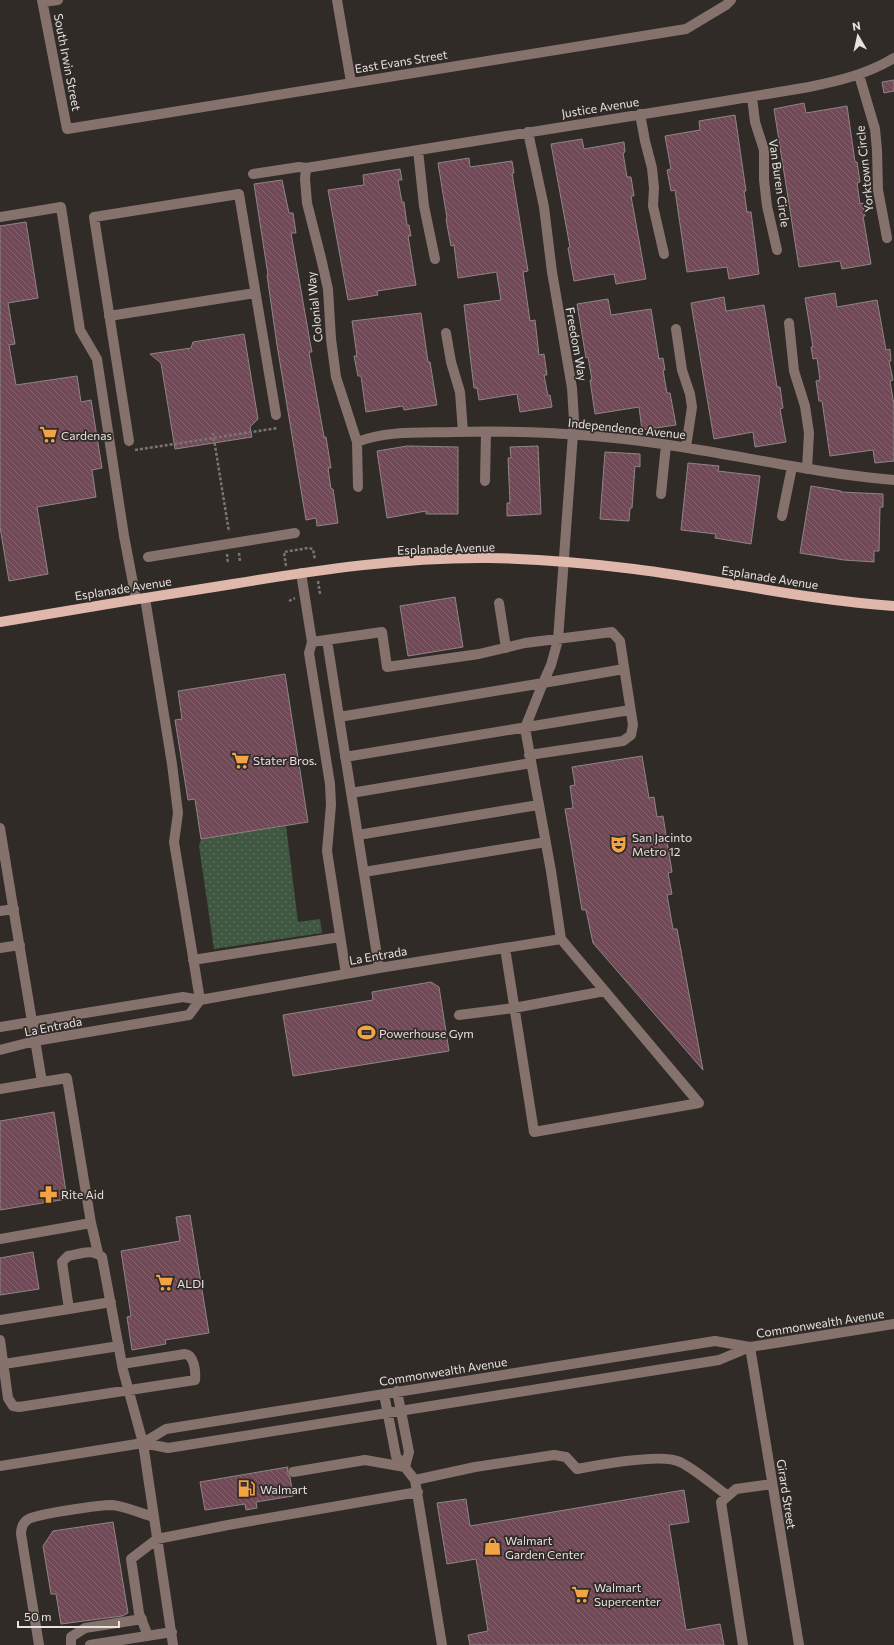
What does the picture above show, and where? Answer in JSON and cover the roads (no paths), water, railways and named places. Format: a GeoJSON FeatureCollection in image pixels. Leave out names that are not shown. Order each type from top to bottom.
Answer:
{"type":"FeatureCollection","features":[{"type":"Feature","properties":{"kind":"main road","name":"Esplanade Avenue"},"geometry":{"type":"LineString","coordinates":[[0,622],[301,573],[419,560],[488,558],[564,562],[634,569],[800,596],[894,606]]}},
{"type":"Feature","properties":{"kind":"street"},"geometry":{"type":"LineString","coordinates":[[42,1],[58,0]]}},
{"type":"Feature","properties":{"kind":"street"},"geometry":{"type":"LineString","coordinates":[[337,0],[351,82]]}},
{"type":"Feature","properties":{"kind":"street","name":"East Evans Street"},"geometry":{"type":"LineString","coordinates":[[67,129],[686,29],[726,5],[731,0]]}},
{"type":"Feature","properties":{"kind":"street","name":"South Irwin Street"},"geometry":{"type":"LineString","coordinates":[[42,1],[67,129]]}},
{"type":"Feature","properties":{"kind":"street","name":"Justice Avenue"},"geometry":{"type":"LineString","coordinates":[[253,174],[299,167],[306,168],[835,82],[859,75],[894,58]]}},
{"type":"Feature","properties":{"kind":"street","name":"Yorktown Circle"},"geometry":{"type":"LineString","coordinates":[[859,75],[875,129],[878,190],[887,238]]}},
{"type":"Feature","properties":{"kind":"street","name":"Van Buren Circle"},"geometry":{"type":"LineString","coordinates":[[752,96],[755,122],[764,150],[765,193],[777,250]]}},
{"type":"Feature","properties":{"kind":"street"},"geometry":{"type":"LineString","coordinates":[[640,114],[652,168],[654,188],[653,206],[664,254]]}},
{"type":"Feature","properties":{"kind":"street","name":"Freedom Way"},"geometry":{"type":"LineString","coordinates":[[525,728],[551,665],[558,640],[574,420],[572,388],[552,272],[544,207],[528,132]]}},
{"type":"Feature","properties":{"kind":"street"},"geometry":{"type":"LineString","coordinates":[[418,150],[424,206],[435,259]]}},
{"type":"Feature","properties":{"kind":"street","name":"Colonial Way"},"geometry":{"type":"LineString","coordinates":[[306,168],[304,179],[307,203],[322,258],[328,289],[331,339],[336,377],[356,442],[358,487]]}},
{"type":"Feature","properties":{"kind":"street"},"geometry":{"type":"LineString","coordinates":[[129,441],[94,217],[109,214],[239,194],[276,415]]}},
{"type":"Feature","properties":{"kind":"street"},"geometry":{"type":"LineString","coordinates":[[0,217],[60,207],[80,330],[97,359],[124,536],[140,599],[175,785],[178,813],[174,842],[200,1000]]}},
{"type":"Feature","properties":{"kind":"street"},"geometry":{"type":"LineString","coordinates":[[109,316],[255,293]]}},
{"type":"Feature","properties":{"kind":"street"},"geometry":{"type":"LineString","coordinates":[[789,323],[794,371],[805,406],[809,433],[807,469]]}},
{"type":"Feature","properties":{"kind":"street"},"geometry":{"type":"LineString","coordinates":[[676,329],[681,365],[690,394],[692,407],[686,447]]}},
{"type":"Feature","properties":{"kind":"street"},"geometry":{"type":"LineString","coordinates":[[446,333],[450,362],[460,392],[463,432]]}},
{"type":"Feature","properties":{"kind":"street"},"geometry":{"type":"LineString","coordinates":[[485,481],[486,432]]}},
{"type":"Feature","properties":{"kind":"street","name":"Independence Avenue"},"geometry":{"type":"LineString","coordinates":[[356,442],[371,436],[386,434],[486,432],[573,435],[686,447],[792,467],[894,480]]}},
{"type":"Feature","properties":{"kind":"street"},"geometry":{"type":"LineString","coordinates":[[661,494],[666,445]]}},
{"type":"Feature","properties":{"kind":"street"},"geometry":{"type":"LineString","coordinates":[[782,516],[792,467]]}},
{"type":"Feature","properties":{"kind":"street"},"geometry":{"type":"LineString","coordinates":[[148,557],[295,533]]}},
{"type":"Feature","properties":{"kind":"street"},"geometry":{"type":"LineString","coordinates":[[301,573],[312,642],[309,653],[330,784],[331,805],[327,851],[346,974]]}},
{"type":"Feature","properties":{"kind":"street"},"geometry":{"type":"LineString","coordinates":[[499,603],[506,648]]}},
{"type":"Feature","properties":{"kind":"street"},"geometry":{"type":"LineString","coordinates":[[312,642],[382,632],[387,667],[479,654],[525,643],[612,632],[620,641],[633,725],[631,735],[623,741],[351,793]]}},
{"type":"Feature","properties":{"kind":"street"},"geometry":{"type":"LineString","coordinates":[[327,640],[379,968]]}},
{"type":"Feature","properties":{"kind":"street"},"geometry":{"type":"LineString","coordinates":[[339,717],[624,669]]}},
{"type":"Feature","properties":{"kind":"street"},"geometry":{"type":"LineString","coordinates":[[345,757],[630,710]]}},
{"type":"Feature","properties":{"kind":"street"},"geometry":{"type":"LineString","coordinates":[[505,948],[534,1132],[699,1103],[561,939],[546,842],[525,728]]}},
{"type":"Feature","properties":{"kind":"street"},"geometry":{"type":"LineString","coordinates":[[358,835],[538,805]]}},
{"type":"Feature","properties":{"kind":"street"},"geometry":{"type":"LineString","coordinates":[[0,828],[3,869],[14,909],[42,1082]]}},
{"type":"Feature","properties":{"kind":"street"},"geometry":{"type":"LineString","coordinates":[[364,872],[546,842]]}},
{"type":"Feature","properties":{"kind":"street"},"geometry":{"type":"LineString","coordinates":[[0,911],[14,909]]}},
{"type":"Feature","properties":{"kind":"street"},"geometry":{"type":"LineString","coordinates":[[194,960],[340,937]]}},
{"type":"Feature","properties":{"kind":"street","name":"La Entrada"},"geometry":{"type":"LineString","coordinates":[[0,1027],[183,997],[200,1000],[379,968],[561,939]]}},
{"type":"Feature","properties":{"kind":"street"},"geometry":{"type":"LineString","coordinates":[[0,948],[20,945]]}},
{"type":"Feature","properties":{"kind":"street"},"geometry":{"type":"LineString","coordinates":[[459,1015],[514,1008],[605,991]]}},
{"type":"Feature","properties":{"kind":"street","name":"La Entrada"},"geometry":{"type":"LineString","coordinates":[[0,1050],[35,1042],[189,1015],[200,1000]]}},
{"type":"Feature","properties":{"kind":"street"},"geometry":{"type":"LineString","coordinates":[[0,1089],[67,1078],[91,1223],[98,1253]]}},
{"type":"Feature","properties":{"kind":"street"},"geometry":{"type":"LineString","coordinates":[[0,1239],[91,1223]]}},
{"type":"Feature","properties":{"kind":"street"},"geometry":{"type":"LineString","coordinates":[[69,1309],[62,1262],[68,1256],[93,1251],[98,1253],[102,1257],[122,1364],[143,1443],[173,1645]]}},
{"type":"Feature","properties":{"kind":"street"},"geometry":{"type":"LineString","coordinates":[[0,1320],[111,1302]]}},
{"type":"Feature","properties":{"kind":"street","name":"Commonwealth Avenue"},"geometry":{"type":"LineString","coordinates":[[0,1466],[143,1443],[168,1448],[719,1360],[750,1347],[894,1324]]}},
{"type":"Feature","properties":{"kind":"street"},"geometry":{"type":"LineString","coordinates":[[0,1340],[8,1398],[13,1406],[19,1407],[195,1380],[196,1375],[189,1354],[122,1364]]}},
{"type":"Feature","properties":{"kind":"street","name":"Commonwealth Avenue"},"geometry":{"type":"LineString","coordinates":[[143,1443],[166,1429],[397,1391],[715,1341],[750,1347]]}},
{"type":"Feature","properties":{"kind":"street"},"geometry":{"type":"LineString","coordinates":[[4,1364],[119,1346]]}},
{"type":"Feature","properties":{"kind":"street","name":"Girard Street"},"geometry":{"type":"LineString","coordinates":[[750,1347],[799,1645]]}},
{"type":"Feature","properties":{"kind":"street"},"geometry":{"type":"LineString","coordinates":[[397,1391],[409,1452],[405,1467]]}},
{"type":"Feature","properties":{"kind":"street"},"geometry":{"type":"LineString","coordinates":[[384,1394],[396,1456],[415,1480],[418,1492],[442,1645]]}},
{"type":"Feature","properties":{"kind":"street"},"geometry":{"type":"LineString","coordinates":[[415,1480],[475,1467],[554,1455],[566,1457],[577,1469],[608,1463],[664,1458],[680,1461],[728,1496]]}},
{"type":"Feature","properties":{"kind":"street"},"geometry":{"type":"LineString","coordinates":[[293,1472],[365,1460],[405,1467]]}},
{"type":"Feature","properties":{"kind":"street"},"geometry":{"type":"LineString","coordinates":[[743,1645],[721,1502],[736,1489],[772,1484]]}},
{"type":"Feature","properties":{"kind":"street"},"geometry":{"type":"LineString","coordinates":[[148,1636],[139,1613],[131,1559],[158,1539],[235,1523],[418,1492]]}},
{"type":"Feature","properties":{"kind":"street"},"geometry":{"type":"LineString","coordinates":[[39,1645],[21,1534],[22,1526],[27,1520],[35,1516],[55,1512],[112,1506],[154,1517]]}},
{"type":"Feature","properties":{"kind":"street"},"geometry":{"type":"LineString","coordinates":[[71,1645],[71,1637],[85,1628],[142,1619]]}},
{"type":"Feature","properties":{"kind":"street"},"geometry":{"type":"LineString","coordinates":[[90,1645],[172,1632]]}},
{"type":"Feature","properties":{"kind":"place","name":"Cardenas"},"geometry":{"type":"Point","coordinates":[48,435]}},
{"type":"Feature","properties":{"kind":"place","name":"Stater Bros."},"geometry":{"type":"Point","coordinates":[240,760]}},
{"type":"Feature","properties":{"kind":"place","name":"San Jacinto Metro 12"},"geometry":{"type":"Point","coordinates":[619,844]}},
{"type":"Feature","properties":{"kind":"place","name":"Powerhouse Gym"},"geometry":{"type":"Point","coordinates":[366,1033]}},
{"type":"Feature","properties":{"kind":"place","name":"Rite Aid"},"geometry":{"type":"Point","coordinates":[48,1194]}},
{"type":"Feature","properties":{"kind":"place","name":"ALDI"},"geometry":{"type":"Point","coordinates":[164,1283]}},
{"type":"Feature","properties":{"kind":"place","name":"Walmart"},"geometry":{"type":"Point","coordinates":[247,1489]}},
{"type":"Feature","properties":{"kind":"place","name":"Walmart Garden Center"},"geometry":{"type":"Point","coordinates":[492,1547]}},
{"type":"Feature","properties":{"kind":"place","name":"Walmart Supercenter"},"geometry":{"type":"Point","coordinates":[581,1594]}}]}
